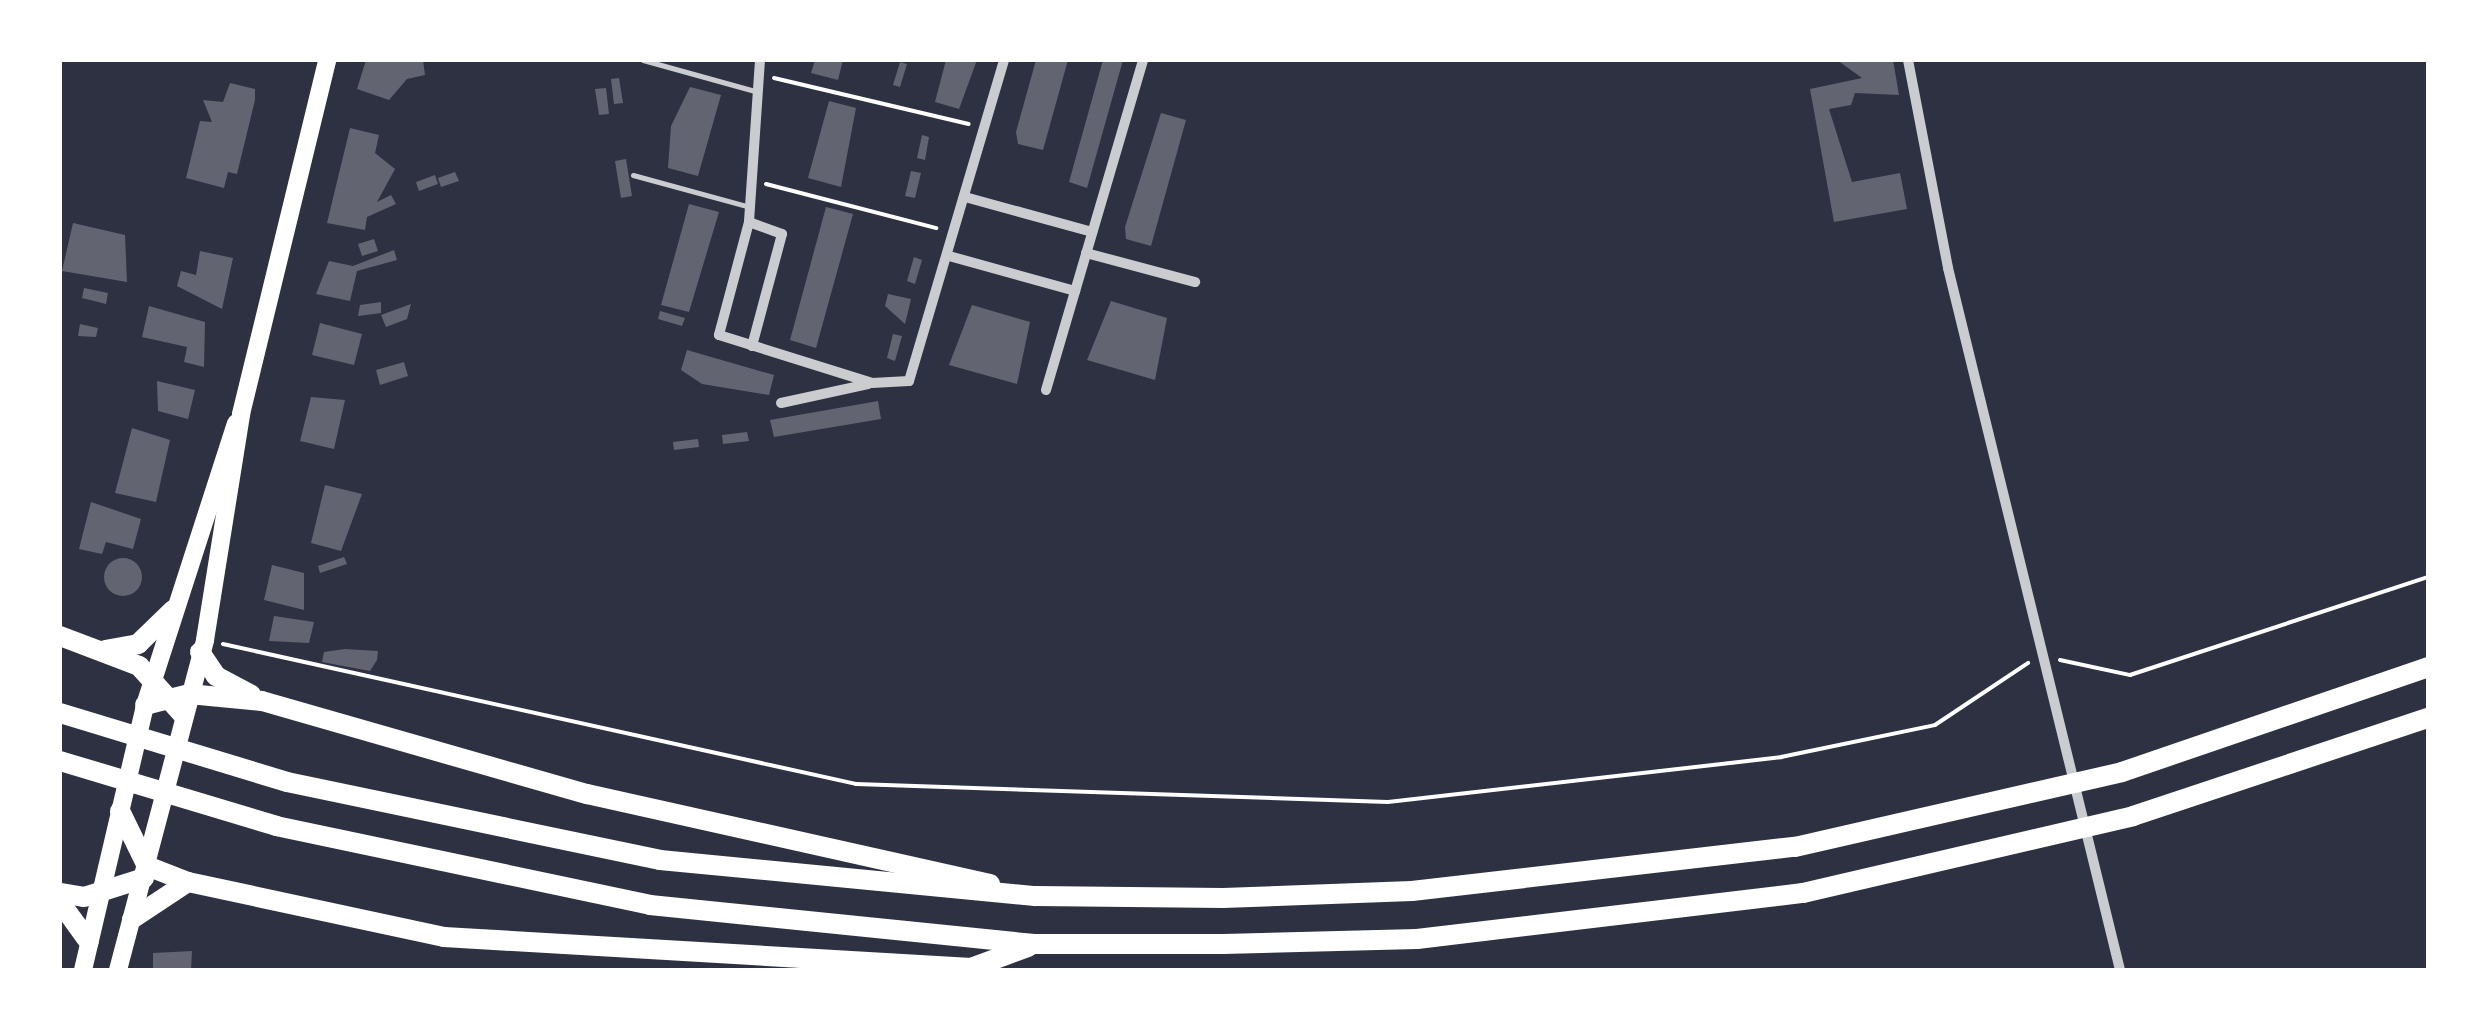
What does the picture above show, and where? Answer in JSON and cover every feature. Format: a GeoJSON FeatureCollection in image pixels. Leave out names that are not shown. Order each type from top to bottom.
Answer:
{"type":"FeatureCollection","features":[{"type":"Feature","properties":{"kind":"highway"},"geometry":{"type":"LineString","coordinates":[[97,650],[138,644],[174,610]]}},
{"type":"Feature","properties":{"kind":"highway"},"geometry":{"type":"LineString","coordinates":[[60,636],[153,678],[182,702]]}},
{"type":"Feature","properties":{"kind":"highway"},"geometry":{"type":"LineString","coordinates":[[203,646],[216,676],[262,701],[587,794],[1035,896]]}},
{"type":"Feature","properties":{"kind":"highway"},"geometry":{"type":"LineString","coordinates":[[60,714],[287,782],[486,829],[678,863],[1035,896],[1412,891],[1795,846],[2122,772],[2428,667]]}},
{"type":"Feature","properties":{"kind":"highway"},"geometry":{"type":"LineString","coordinates":[[145,706],[262,701]]}},
{"type":"Feature","properties":{"kind":"highway"},"geometry":{"type":"LineString","coordinates":[[60,761],[460,870],[650,906],[1034,944],[1417,939],[1804,892],[2133,816],[2428,718]]}},
{"type":"Feature","properties":{"kind":"highway"},"geometry":{"type":"LineString","coordinates":[[121,823],[145,872]]}},
{"type":"Feature","properties":{"kind":"highway"},"geometry":{"type":"LineString","coordinates":[[60,893],[100,894],[145,872],[348,921],[561,950],[971,968],[1034,944]]}},
{"type":"Feature","properties":{"kind":"highway"},"geometry":{"type":"LineString","coordinates":[[132,919],[188,882]]}},
{"type":"Feature","properties":{"kind":"highway"},"geometry":{"type":"LineString","coordinates":[[60,902],[90,942]]}},
{"type":"Feature","properties":{"kind":"main road"},"geometry":{"type":"LineString","coordinates":[[118,970],[154,840],[182,702],[203,646],[241,414],[327,60]]}},
{"type":"Feature","properties":{"kind":"main road"},"geometry":{"type":"LineString","coordinates":[[83,970],[121,823],[145,706],[241,414]]}},
{"type":"Feature","properties":{"kind":"street"},"geometry":{"type":"LineString","coordinates":[[760,60],[749,222],[718,335],[872,383]]}},
{"type":"Feature","properties":{"kind":"street"},"geometry":{"type":"LineString","coordinates":[[781,403],[872,383],[909,381],[1004,60]]}},
{"type":"Feature","properties":{"kind":"street"},"geometry":{"type":"LineString","coordinates":[[1046,390],[1143,60]]}},
{"type":"Feature","properties":{"kind":"street"},"geometry":{"type":"LineString","coordinates":[[1908,60],[2043,672],[2120,970]]}},
{"type":"Feature","properties":{"kind":"street"},"geometry":{"type":"LineString","coordinates":[[966,197],[1092,232]]}},
{"type":"Feature","properties":{"kind":"street"},"geometry":{"type":"LineString","coordinates":[[749,222],[782,234],[752,346]]}},
{"type":"Feature","properties":{"kind":"street"},"geometry":{"type":"LineString","coordinates":[[1086,254],[1195,282]]}},
{"type":"Feature","properties":{"kind":"street"},"geometry":{"type":"LineString","coordinates":[[949,256],[1074,291]]}},
{"type":"Feature","properties":{"kind":"lane"},"geometry":{"type":"LineString","coordinates":[[643,60],[758,92]]}},
{"type":"Feature","properties":{"kind":"lane"},"geometry":{"type":"LineString","coordinates":[[632,175],[750,207]]}},
{"type":"Feature","properties":{"kind":"path"},"geometry":{"type":"LineString","coordinates":[[759,75],[985,128]]}},
{"type":"Feature","properties":{"kind":"path"},"geometry":{"type":"LineString","coordinates":[[752,180],[955,234]]}},
{"type":"Feature","properties":{"kind":"path"},"geometry":{"type":"LineString","coordinates":[[203,646],[856,784],[1388,802],[1781,757],[1935,724],[2040,656],[2130,676],[2428,578]]}},
{"type":"Feature","properties":{"kind":"building"},"geometry":{"type":"Polygon","coordinates":[[[366,60],[423,60],[425,75],[407,79],[389,100],[357,89],[366,60]]]}},
{"type":"Feature","properties":{"kind":"building"},"geometry":{"type":"Polygon","coordinates":[[[815,60],[843,60],[838,80],[811,73],[815,60]]]}},
{"type":"Feature","properties":{"kind":"building"},"geometry":{"type":"Polygon","coordinates":[[[946,60],[977,60],[959,109],[935,102],[946,60]]]}},
{"type":"Feature","properties":{"kind":"building"},"geometry":{"type":"Polygon","coordinates":[[[1036,60],[1068,60],[1043,150],[1018,144],[1016,132],[1036,60]]]}},
{"type":"Feature","properties":{"kind":"building"},"geometry":{"type":"Polygon","coordinates":[[[1103,60],[1123,60],[1087,188],[1069,182],[1103,60]]]}},
{"type":"Feature","properties":{"kind":"building"},"geometry":{"type":"Polygon","coordinates":[[[1837,60],[1893,60],[1899,95],[1855,93],[1851,105],[1829,109],[1852,182],[1900,173],[1907,209],[1834,222],[1810,89],[1862,78],[1837,60]]]}},
{"type":"Feature","properties":{"kind":"building"},"geometry":{"type":"Polygon","coordinates":[[[900,62],[907,64],[900,87],[893,85],[900,62]]]}},
{"type":"Feature","properties":{"kind":"building"},"geometry":{"type":"Polygon","coordinates":[[[619,78],[623,103],[614,104],[611,79],[619,78]]]}},
{"type":"Feature","properties":{"kind":"building"},"geometry":{"type":"Polygon","coordinates":[[[230,83],[255,89],[255,100],[237,174],[228,172],[224,188],[186,178],[200,121],[212,122],[203,100],[223,102],[230,83]]]}},
{"type":"Feature","properties":{"kind":"building"},"geometry":{"type":"Polygon","coordinates":[[[690,87],[721,95],[698,176],[668,168],[671,126],[690,87]]]}},
{"type":"Feature","properties":{"kind":"building"},"geometry":{"type":"Polygon","coordinates":[[[606,88],[609,114],[599,115],[595,89],[606,88]]]}},
{"type":"Feature","properties":{"kind":"building"},"geometry":{"type":"Polygon","coordinates":[[[829,101],[856,108],[841,187],[808,178],[829,101]]]}},
{"type":"Feature","properties":{"kind":"building"},"geometry":{"type":"Polygon","coordinates":[[[1161,113],[1186,120],[1151,246],[1126,239],[1125,227],[1161,113]]]}},
{"type":"Feature","properties":{"kind":"building"},"geometry":{"type":"Polygon","coordinates":[[[350,128],[379,135],[375,153],[395,169],[377,202],[391,195],[396,204],[367,217],[365,230],[327,223],[350,128]]]}},
{"type":"Feature","properties":{"kind":"building"},"geometry":{"type":"Polygon","coordinates":[[[922,135],[929,137],[925,160],[917,158],[922,135]]]}},
{"type":"Feature","properties":{"kind":"building"},"geometry":{"type":"Polygon","coordinates":[[[626,159],[632,196],[621,198],[615,161],[626,159]]]}},
{"type":"Feature","properties":{"kind":"building"},"geometry":{"type":"Polygon","coordinates":[[[911,171],[921,173],[915,198],[905,196],[911,171]]]}},
{"type":"Feature","properties":{"kind":"building"},"geometry":{"type":"Polygon","coordinates":[[[455,172],[459,181],[441,187],[438,178],[455,172]]]}},
{"type":"Feature","properties":{"kind":"building"},"geometry":{"type":"Polygon","coordinates":[[[435,175],[438,184],[419,191],[416,182],[435,175]]]}},
{"type":"Feature","properties":{"kind":"building"},"geometry":{"type":"Polygon","coordinates":[[[689,204],[719,212],[689,312],[661,305],[689,204]]]}},
{"type":"Feature","properties":{"kind":"building"},"geometry":{"type":"Polygon","coordinates":[[[826,207],[853,214],[816,348],[790,340],[826,207]]]}},
{"type":"Feature","properties":{"kind":"building"},"geometry":{"type":"Polygon","coordinates":[[[73,223],[125,235],[127,282],[62,271],[73,223]]]}},
{"type":"Feature","properties":{"kind":"building"},"geometry":{"type":"Polygon","coordinates":[[[374,239],[378,251],[362,256],[358,244],[374,239]]]}},
{"type":"Feature","properties":{"kind":"building"},"geometry":{"type":"Polygon","coordinates":[[[394,250],[397,260],[357,271],[350,301],[316,294],[329,261],[353,266],[394,250]]]}},
{"type":"Feature","properties":{"kind":"building"},"geometry":{"type":"Polygon","coordinates":[[[200,251],[233,258],[222,309],[177,286],[181,271],[196,275],[200,251]]]}},
{"type":"Feature","properties":{"kind":"building"},"geometry":{"type":"Polygon","coordinates":[[[914,257],[922,260],[915,284],[907,281],[914,257]]]}},
{"type":"Feature","properties":{"kind":"building"},"geometry":{"type":"Polygon","coordinates":[[[84,288],[108,293],[106,304],[82,298],[84,288]]]}},
{"type":"Feature","properties":{"kind":"building"},"geometry":{"type":"Polygon","coordinates":[[[888,294],[911,299],[905,324],[885,306],[888,294]]]}},
{"type":"Feature","properties":{"kind":"building"},"geometry":{"type":"Polygon","coordinates":[[[1111,301],[1167,318],[1155,380],[1087,360],[1111,301]]]}},
{"type":"Feature","properties":{"kind":"building"},"geometry":{"type":"Polygon","coordinates":[[[381,302],[381,313],[358,316],[360,305],[381,302]]]}},
{"type":"Feature","properties":{"kind":"building"},"geometry":{"type":"Polygon","coordinates":[[[411,304],[407,319],[386,327],[381,315],[411,304]]]}},
{"type":"Feature","properties":{"kind":"building"},"geometry":{"type":"Polygon","coordinates":[[[972,305],[1030,322],[1017,384],[949,365],[972,305]]]}},
{"type":"Feature","properties":{"kind":"building"},"geometry":{"type":"Polygon","coordinates":[[[149,306],[205,322],[204,367],[184,362],[187,347],[142,337],[149,306]]]}},
{"type":"Feature","properties":{"kind":"building"},"geometry":{"type":"Polygon","coordinates":[[[660,311],[685,318],[682,326],[658,319],[660,311]]]}},
{"type":"Feature","properties":{"kind":"building"},"geometry":{"type":"Polygon","coordinates":[[[320,323],[362,334],[354,365],[312,355],[320,323]]]}},
{"type":"Feature","properties":{"kind":"building"},"geometry":{"type":"Polygon","coordinates":[[[80,324],[98,328],[96,337],[78,336],[80,324]]]}},
{"type":"Feature","properties":{"kind":"building"},"geometry":{"type":"Polygon","coordinates":[[[893,334],[902,336],[895,361],[887,358],[893,334]]]}},
{"type":"Feature","properties":{"kind":"building"},"geometry":{"type":"Polygon","coordinates":[[[687,350],[774,375],[769,395],[702,384],[681,370],[687,350]]]}},
{"type":"Feature","properties":{"kind":"building"},"geometry":{"type":"Polygon","coordinates":[[[404,362],[408,376],[380,385],[376,370],[404,362]]]}},
{"type":"Feature","properties":{"kind":"building"},"geometry":{"type":"Polygon","coordinates":[[[157,381],[195,390],[188,419],[158,411],[157,381]]]}},
{"type":"Feature","properties":{"kind":"building"},"geometry":{"type":"Polygon","coordinates":[[[311,397],[345,400],[334,449],[300,441],[311,397]]]}},
{"type":"Feature","properties":{"kind":"building"},"geometry":{"type":"Polygon","coordinates":[[[878,401],[881,419],[774,437],[770,420],[878,401]]]}},
{"type":"Feature","properties":{"kind":"building"},"geometry":{"type":"Polygon","coordinates":[[[132,428],[170,440],[156,502],[115,493],[132,428]]]}},
{"type":"Feature","properties":{"kind":"building"},"geometry":{"type":"Polygon","coordinates":[[[747,432],[749,441],[723,444],[722,435],[747,432]]]}},
{"type":"Feature","properties":{"kind":"building"},"geometry":{"type":"Polygon","coordinates":[[[698,439],[699,447],[674,450],[673,442],[698,439]]]}},
{"type":"Feature","properties":{"kind":"building"},"geometry":{"type":"Polygon","coordinates":[[[325,485],[362,494],[341,551],[311,543],[325,485]]]}},
{"type":"Feature","properties":{"kind":"building"},"geometry":{"type":"Polygon","coordinates":[[[91,502],[141,519],[133,549],[106,542],[102,554],[79,549],[91,502]]]}},
{"type":"Feature","properties":{"kind":"building"},"geometry":{"type":"Polygon","coordinates":[[[344,557],[347,564],[320,573],[318,566],[344,557]]]}},
{"type":"Feature","properties":{"kind":"building"},"geometry":{"type":"Polygon","coordinates":[[[123,558],[136,564],[142,577],[136,590],[123,596],[110,590],[104,577],[110,564],[123,558]]]}},
{"type":"Feature","properties":{"kind":"building"},"geometry":{"type":"Polygon","coordinates":[[[272,565],[304,573],[304,610],[264,600],[272,565]]]}},
{"type":"Feature","properties":{"kind":"building"},"geometry":{"type":"Polygon","coordinates":[[[274,616],[314,622],[309,643],[269,641],[274,616]]]}},
{"type":"Feature","properties":{"kind":"building"},"geometry":{"type":"Polygon","coordinates":[[[378,651],[377,660],[370,671],[322,662],[324,652],[378,651]]]}},
{"type":"Feature","properties":{"kind":"building"},"geometry":{"type":"Polygon","coordinates":[[[192,951],[191,970],[153,970],[153,953],[192,951]]]}}]}
